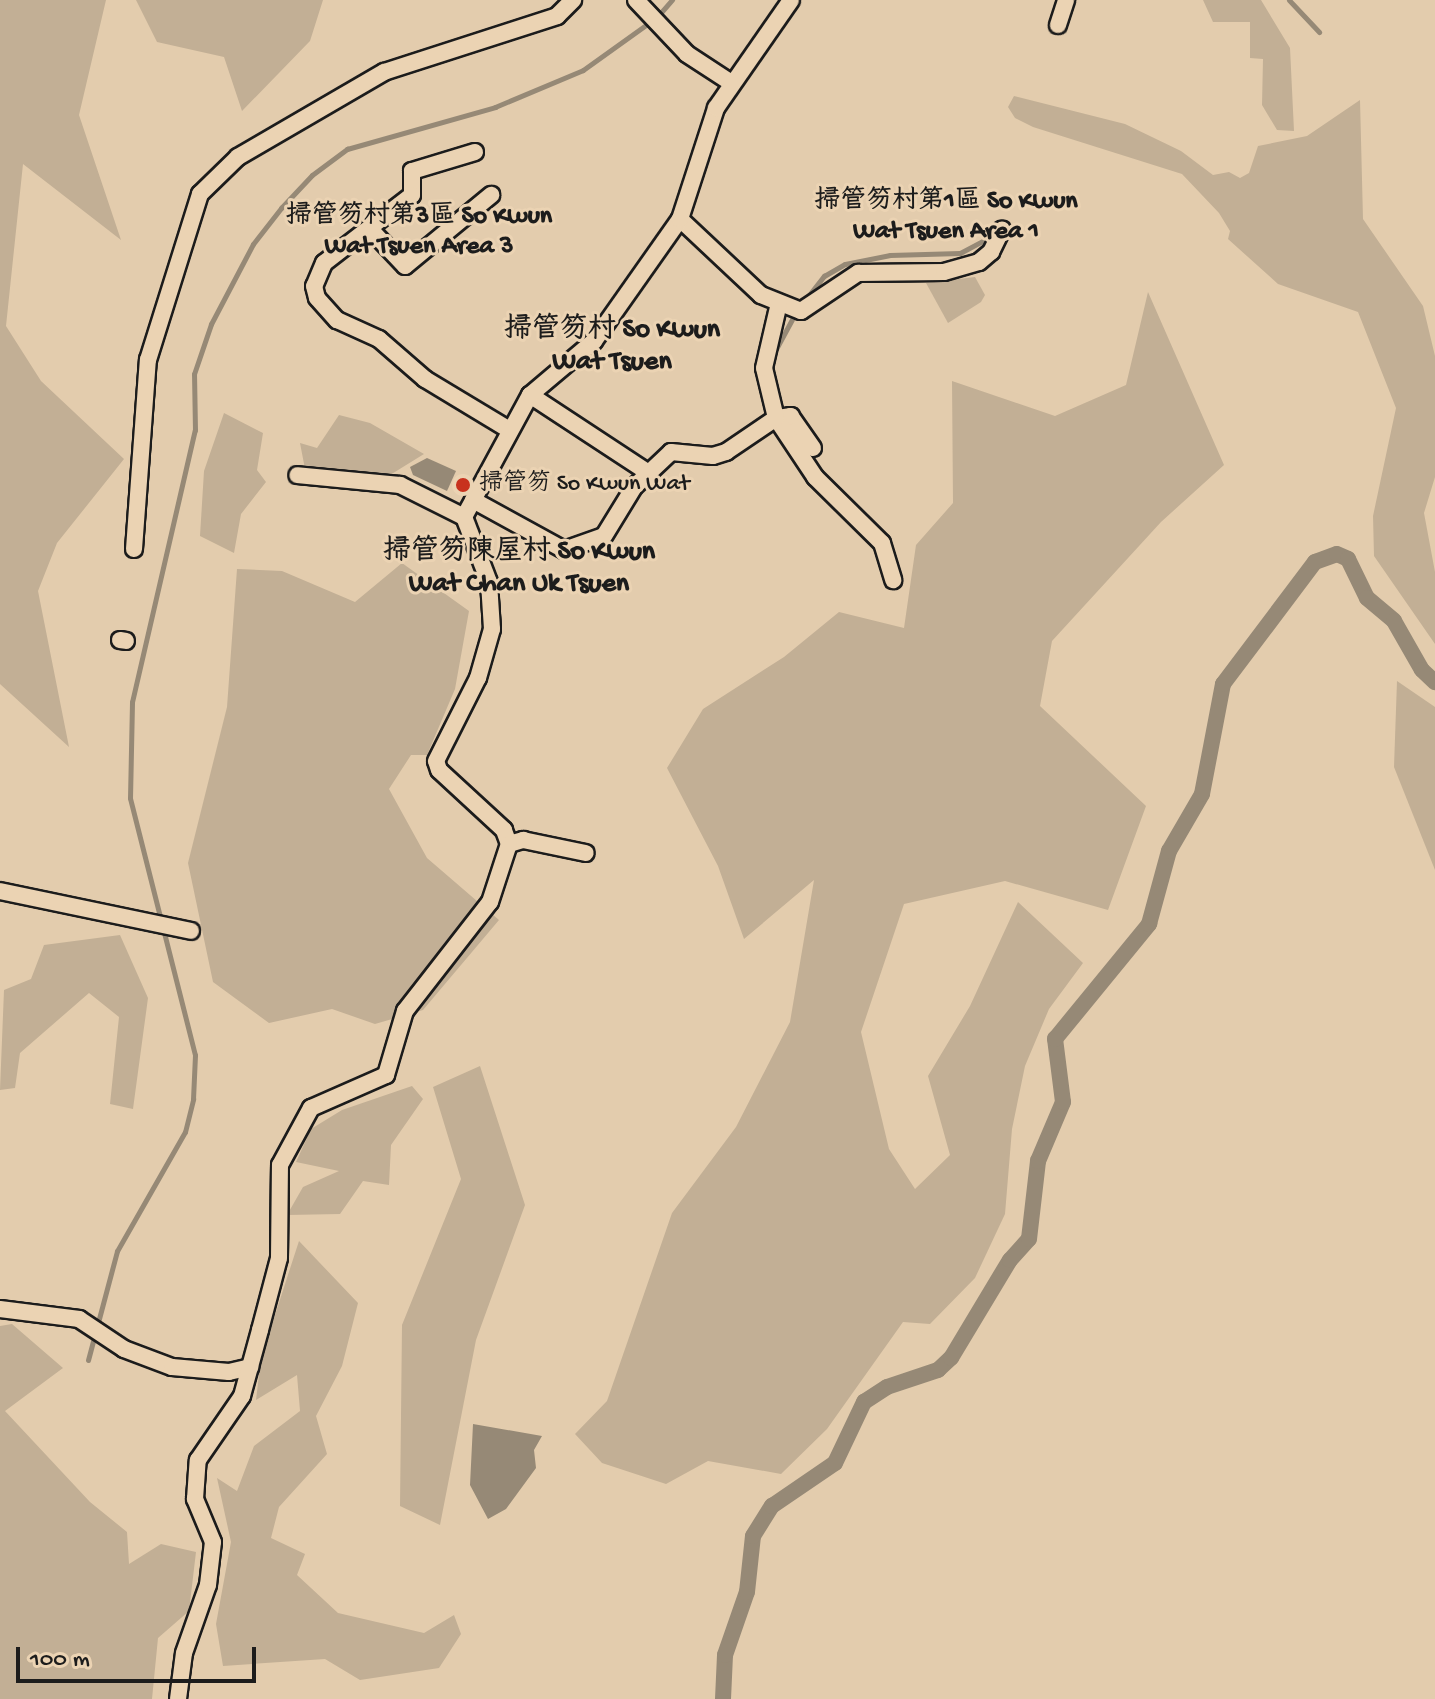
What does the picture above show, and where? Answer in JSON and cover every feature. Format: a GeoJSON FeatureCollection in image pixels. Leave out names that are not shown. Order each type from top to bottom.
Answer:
{"type":"FeatureCollection","features":[{"type":"Feature","properties":{"kind":"street"},"geometry":{"type":"LineString","coordinates":[[134,549],[148,360],[200,194],[238,157],[384,72],[557,16],[573,0]]}},
{"type":"Feature","properties":{"kind":"street"},"geometry":{"type":"LineString","coordinates":[[636,0],[704,68],[730,82]]}},
{"type":"Feature","properties":{"kind":"street"},"geometry":{"type":"LineString","coordinates":[[464,517],[508,429],[530,395],[594,341],[680,219],[705,133],[730,82],[791,0]]}},
{"type":"Feature","properties":{"kind":"street"},"geometry":{"type":"LineString","coordinates":[[1058,25],[1066,0]]}},
{"type":"Feature","properties":{"kind":"street"},"geometry":{"type":"LineString","coordinates":[[475,152],[412,171],[412,195],[324,263],[314,286],[317,298],[337,320],[379,339],[425,379],[508,429]]}},
{"type":"Feature","properties":{"kind":"street"},"geometry":{"type":"LineString","coordinates":[[370,229],[405,266],[491,195]]}},
{"type":"Feature","properties":{"kind":"street"},"geometry":{"type":"LineString","coordinates":[[680,219],[761,295],[791,307]]}},
{"type":"Feature","properties":{"kind":"street"},"geometry":{"type":"LineString","coordinates":[[893,580],[882,543],[815,477],[783,417],[764,368],[791,307],[858,273],[944,272],[979,262],[991,252],[1002,229]]}},
{"type":"Feature","properties":{"kind":"street"},"geometry":{"type":"LineString","coordinates":[[530,395],[647,472]]}},
{"type":"Feature","properties":{"kind":"street"},"geometry":{"type":"LineString","coordinates":[[783,417],[813,448]]}},
{"type":"Feature","properties":{"kind":"street"},"geometry":{"type":"LineString","coordinates":[[473,500],[564,550],[604,536],[647,472],[678,450],[713,456],[726,452],[783,417]]}},
{"type":"Feature","properties":{"kind":"street"},"geometry":{"type":"LineString","coordinates":[[178,1699],[184,1653],[208,1585],[213,1542],[195,1499],[198,1460],[242,1396],[279,1258],[280,1165],[292,1135],[311,1108],[328,1097],[386,1075],[405,1011],[490,902],[509,844],[504,830],[439,770],[436,761],[469,701],[492,629],[489,582],[464,517],[400,485],[297,475]]}},
{"type":"Feature","properties":{"kind":"street"},"geometry":{"type":"LineString","coordinates":[[509,844],[523,840],[586,853]]}},
{"type":"Feature","properties":{"kind":"street"},"geometry":{"type":"LineString","coordinates":[[0,891],[185,930]]}},
{"type":"Feature","properties":{"kind":"street"},"geometry":{"type":"LineString","coordinates":[[0,1309],[79,1319],[143,1358],[172,1367],[229,1372],[250,1367]]}},
{"type":"Feature","properties":{"kind":"shaded area"},"geometry":{"type":"Polygon","coordinates":[[[0,0],[106,0],[79,115],[121,240],[23,164],[6,326],[41,381],[124,459],[57,543],[38,591],[69,747],[0,684],[0,0]]]}},
{"type":"Feature","properties":{"kind":"shaded area"},"geometry":{"type":"Polygon","coordinates":[[[136,0],[323,0],[310,41],[242,111],[224,57],[157,42],[136,0]]]}},
{"type":"Feature","properties":{"kind":"shaded area"},"geometry":{"type":"Polygon","coordinates":[[[1203,0],[1261,0],[1290,48],[1294,131],[1277,130],[1262,105],[1263,59],[1250,58],[1250,22],[1213,22],[1203,0]]]}},
{"type":"Feature","properties":{"kind":"shaded area"},"geometry":{"type":"Polygon","coordinates":[[[1014,96],[1125,124],[1181,151],[1213,175],[1229,172],[1240,178],[1249,173],[1258,146],[1307,136],[1360,100],[1363,219],[1423,306],[1435,356],[1435,477],[1424,513],[1435,572],[1435,644],[1374,556],[1373,516],[1396,408],[1358,312],[1278,284],[1228,239],[1230,231],[1219,213],[1182,174],[1033,127],[1015,118],[1008,107],[1014,96]]]}},
{"type":"Feature","properties":{"kind":"shaded area"},"geometry":{"type":"Polygon","coordinates":[[[975,277],[985,295],[981,302],[948,323],[926,283],[975,277]]]}},
{"type":"Feature","properties":{"kind":"shaded area"},"geometry":{"type":"Polygon","coordinates":[[[1148,292],[1224,465],[1161,522],[1052,641],[1040,706],[1146,806],[1108,910],[1005,881],[904,904],[861,1032],[889,1149],[915,1189],[950,1155],[928,1076],[970,1006],[1018,902],[1083,963],[1049,1009],[1025,1066],[1012,1129],[1005,1214],[975,1278],[930,1324],[903,1322],[827,1429],[781,1474],[708,1461],[666,1484],[602,1463],[575,1434],[607,1401],[672,1213],[736,1127],[790,1022],[814,880],[744,939],[718,866],[667,768],[703,709],[784,657],[839,612],[904,628],[916,545],[953,503],[952,381],[1055,416],[1126,385],[1148,292]]]}},
{"type":"Feature","properties":{"kind":"shaded area"},"geometry":{"type":"Polygon","coordinates":[[[224,413],[263,433],[257,470],[266,482],[241,514],[234,553],[200,536],[204,471],[224,413]]]}},
{"type":"Feature","properties":{"kind":"shaded area"},"geometry":{"type":"Polygon","coordinates":[[[339,415],[370,423],[424,454],[390,475],[305,469],[300,443],[317,448],[339,415]]]}},
{"type":"Feature","properties":{"kind":"shaded area"},"geometry":{"type":"Polygon","coordinates":[[[427,458],[456,471],[447,491],[413,475],[410,467],[427,458]]]}},
{"type":"Feature","properties":{"kind":"shaded area"},"geometry":{"type":"Polygon","coordinates":[[[402,563],[469,611],[455,689],[427,755],[411,755],[389,789],[427,858],[499,920],[423,1010],[375,1024],[332,1009],[269,1023],[213,982],[188,863],[227,707],[237,569],[282,571],[355,602],[402,563]]]}},
{"type":"Feature","properties":{"kind":"shaded area"},"geometry":{"type":"Polygon","coordinates":[[[1397,681],[1435,707],[1435,870],[1394,767],[1397,681]]]}},
{"type":"Feature","properties":{"kind":"shaded area"},"geometry":{"type":"Polygon","coordinates":[[[120,935],[148,998],[133,1109],[110,1104],[119,1017],[89,993],[20,1053],[15,1088],[0,1090],[4,990],[31,979],[44,945],[120,935]]]}},
{"type":"Feature","properties":{"kind":"shaded area"},"geometry":{"type":"Polygon","coordinates":[[[480,1066],[525,1205],[476,1340],[440,1525],[400,1506],[402,1325],[461,1179],[433,1087],[480,1066]]]}},
{"type":"Feature","properties":{"kind":"shaded area"},"geometry":{"type":"Polygon","coordinates":[[[412,1086],[423,1099],[391,1145],[389,1185],[363,1181],[340,1214],[287,1215],[303,1187],[339,1171],[296,1162],[311,1129],[342,1110],[412,1086]]]}},
{"type":"Feature","properties":{"kind":"shaded area"},"geometry":{"type":"Polygon","coordinates":[[[299,1241],[358,1303],[342,1366],[316,1416],[327,1454],[279,1507],[271,1538],[305,1554],[297,1575],[338,1613],[424,1633],[454,1615],[461,1634],[439,1668],[360,1680],[325,1659],[223,1666],[216,1624],[231,1542],[217,1478],[237,1491],[254,1446],[300,1411],[297,1375],[256,1400],[261,1358],[299,1241]]]}},
{"type":"Feature","properties":{"kind":"shaded area"},"geometry":{"type":"Polygon","coordinates":[[[12,1324],[63,1368],[5,1411],[90,1502],[127,1532],[129,1564],[161,1544],[196,1552],[189,1611],[158,1638],[152,1699],[0,1699],[0,1326],[12,1324]]]}},
{"type":"Feature","properties":{"kind":"shaded area"},"geometry":{"type":"Polygon","coordinates":[[[473,1424],[542,1436],[534,1450],[536,1468],[506,1509],[488,1519],[470,1485],[473,1424]]]}},
{"type":"Feature","properties":{"kind":"waterway"},"geometry":{"type":"LineString","coordinates":[[88,1360],[117,1251],[185,1132],[193,1099],[195,1055],[130,798],[132,702],[195,430],[194,374],[211,324],[253,244],[312,175],[347,149],[495,107],[583,70],[657,17],[672,0]]}},
{"type":"Feature","properties":{"kind":"waterway"},"geometry":{"type":"LineString","coordinates":[[1289,0],[1319,32]]}},
{"type":"Feature","properties":{"kind":"waterway"},"geometry":{"type":"LineString","coordinates":[[802,304],[824,276],[845,264],[890,255],[960,253],[986,239]]}},
{"type":"Feature","properties":{"kind":"waterway"},"geometry":{"type":"LineString","coordinates":[[776,349],[796,312]]}},
{"type":"Feature","properties":{"kind":"waterway"},"geometry":{"type":"LineString","coordinates":[[723,1699],[725,1655],[747,1592],[753,1536],[772,1506],[835,1463],[864,1402],[887,1387],[938,1370],[951,1358],[1010,1260],[1029,1239],[1038,1161],[1063,1102],[1055,1039],[1149,924],[1169,851],[1202,794],[1223,684],[1315,562],[1337,554],[1348,559],[1367,598],[1394,621],[1422,670],[1435,682]]}},
{"type":"Feature","properties":{"kind":"place","name":"掃管笏 So Kwun Wat"},"geometry":{"type":"Point","coordinates":[463,485]}},
{"type":"Feature","properties":{"kind":"district","name":"掃管笏村第1區 So Kwun Wat Tsuen Area 1"},"geometry":{"type":"Point","coordinates":[946,218]}},
{"type":"Feature","properties":{"kind":"district","name":"掃管笏村第3區 So Kwun Wat Tsuen Area 3"},"geometry":{"type":"Point","coordinates":[419,233]}},
{"type":"Feature","properties":{"kind":"district","name":"掃管笏村 So Kwun Wat Tsuen"},"geometry":{"type":"Point","coordinates":[612,347]}},
{"type":"Feature","properties":{"kind":"district","name":"掃管笏陳屋村 So Kwun Wat Chan Uk Tsuen"},"geometry":{"type":"Point","coordinates":[519,569]}}]}
